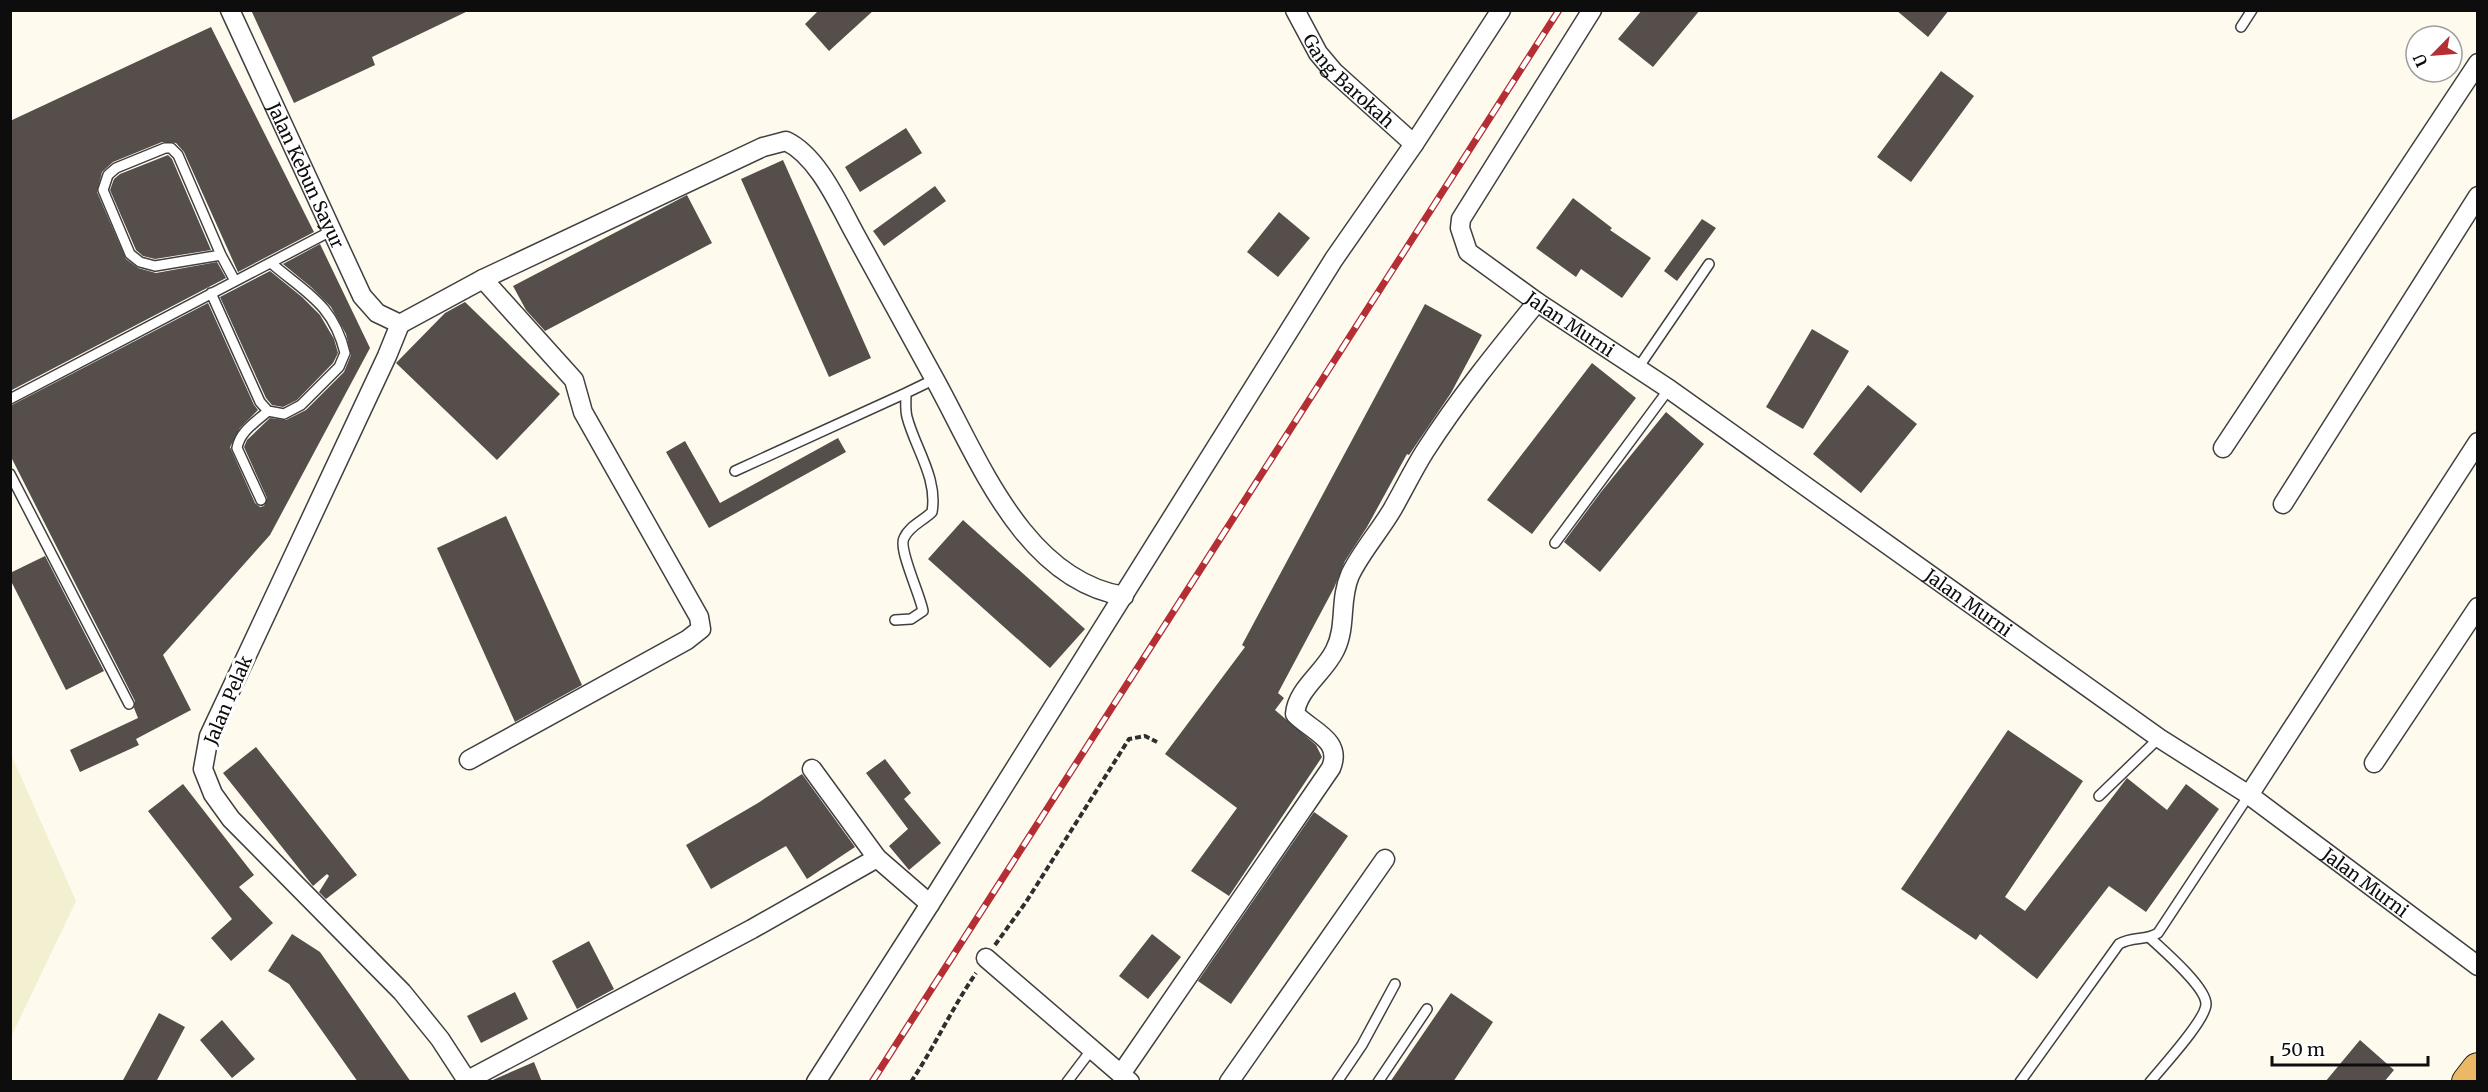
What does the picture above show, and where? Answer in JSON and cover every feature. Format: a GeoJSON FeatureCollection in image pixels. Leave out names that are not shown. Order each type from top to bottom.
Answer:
{"type":"FeatureCollection","features":[{"type":"Feature","properties":{"kind":"street","name":"Jalan Kebun Sayur"},"geometry":{"type":"LineString","coordinates":[[230,10],[362,296],[376,314],[400,324]]}},
{"type":"Feature","properties":{"kind":"street","name":"Gang Barokah"},"geometry":{"type":"LineString","coordinates":[[1295,10],[1318,53],[1334,72],[1414,144]]}},
{"type":"Feature","properties":{"kind":"street"},"geometry":{"type":"LineString","coordinates":[[816,1082],[1334,259],[1414,144],[1501,10]]}},
{"type":"Feature","properties":{"kind":"street","name":"Jalan Murni"},"geometry":{"type":"LineString","coordinates":[[1592,10],[1461,219],[1463,239],[1468,252],[1538,302],[1638,368],[2159,738],[2249,795],[2478,966]]}},
{"type":"Feature","properties":{"kind":"street"},"geometry":{"type":"LineString","coordinates":[[2223,448],[2478,63]]}},
{"type":"Feature","properties":{"kind":"street"},"geometry":{"type":"LineString","coordinates":[[400,324],[483,279],[763,147],[786,141],[803,152],[826,182],[970,447],[999,497],[1022,529],[1060,570],[1086,585],[1106,593],[1124,596]]}},
{"type":"Feature","properties":{"kind":"street"},"geometry":{"type":"LineString","coordinates":[[2283,504],[2478,196]]}},
{"type":"Feature","properties":{"kind":"street"},"geometry":{"type":"LineString","coordinates":[[469,760],[687,640],[701,629],[699,617],[584,412],[574,380],[483,279]]}},
{"type":"Feature","properties":{"kind":"street"},"geometry":{"type":"LineString","coordinates":[[986,958],[1126,1078],[1336,758],[1333,747],[1295,714],[1295,705],[1299,697],[1324,669],[1335,650],[1343,625],[1343,594],[1350,575],[1391,512],[1424,452],[1475,379],[1538,302]]}},
{"type":"Feature","properties":{"kind":"street","name":"Jalan Pelak"},"geometry":{"type":"LineString","coordinates":[[400,324],[209,736],[204,769],[213,794],[231,819],[402,992],[440,1039],[468,1081]]}},
{"type":"Feature","properties":{"kind":"street"},"geometry":{"type":"LineString","coordinates":[[2249,795],[2478,442]]}},
{"type":"Feature","properties":{"kind":"street"},"geometry":{"type":"LineString","coordinates":[[2374,764],[2478,607]]}},
{"type":"Feature","properties":{"kind":"street"},"geometry":{"type":"LineString","coordinates":[[812,769],[877,858],[930,904]]}},
{"type":"Feature","properties":{"kind":"street"},"geometry":{"type":"LineString","coordinates":[[468,1081],[752,929],[877,858]]}},
{"type":"Feature","properties":{"kind":"street"},"geometry":{"type":"LineString","coordinates":[[1229,1082],[1385,859]]}},
{"type":"Feature","properties":{"kind":"lane"},"geometry":{"type":"LineString","coordinates":[[2241,27],[2252,10]]}},
{"type":"Feature","properties":{"kind":"lane"},"geometry":{"type":"LineString","coordinates":[[221,255],[155,266],[140,262],[130,254],[104,189],[108,176],[117,168],[165,148],[171,148],[178,154],[221,255],[235,281]]}},
{"type":"Feature","properties":{"kind":"lane"},"geometry":{"type":"LineString","coordinates":[[10,399],[331,231]]}},
{"type":"Feature","properties":{"kind":"lane"},"geometry":{"type":"LineString","coordinates":[[212,293],[260,402],[268,411],[284,414],[301,405],[339,366],[345,353],[335,323],[326,308],[271,263]]}},
{"type":"Feature","properties":{"kind":"lane"},"geometry":{"type":"LineString","coordinates":[[1638,368],[1709,264]]}},
{"type":"Feature","properties":{"kind":"lane"},"geometry":{"type":"LineString","coordinates":[[735,471],[935,379]]}},
{"type":"Feature","properties":{"kind":"lane"},"geometry":{"type":"LineString","coordinates":[[1555,543],[1669,390]]}},
{"type":"Feature","properties":{"kind":"lane"},"geometry":{"type":"LineString","coordinates":[[895,620],[911,619],[922,611],[921,598],[902,542],[911,528],[932,512],[934,503],[924,460],[907,418],[906,393]]}},
{"type":"Feature","properties":{"kind":"lane"},"geometry":{"type":"LineString","coordinates":[[261,500],[237,448],[244,432],[268,411]]}},
{"type":"Feature","properties":{"kind":"lane"},"geometry":{"type":"LineString","coordinates":[[10,474],[129,704]]}},
{"type":"Feature","properties":{"kind":"lane"},"geometry":{"type":"LineString","coordinates":[[2099,796],[2159,738]]}},
{"type":"Feature","properties":{"kind":"lane"},"geometry":{"type":"LineString","coordinates":[[2020,1082],[2120,944],[2130,938],[2150,938],[2158,933],[2249,795]]}},
{"type":"Feature","properties":{"kind":"lane"},"geometry":{"type":"LineString","coordinates":[[2150,938],[2179,964],[2203,993],[2206,1003],[2204,1013],[2197,1025],[2150,1082]]}},
{"type":"Feature","properties":{"kind":"lane"},"geometry":{"type":"LineString","coordinates":[[1337,1082],[1362,1045],[1395,984]]}},
{"type":"Feature","properties":{"kind":"lane"},"geometry":{"type":"LineString","coordinates":[[1377,1082],[1427,1009]]}},
{"type":"Feature","properties":{"kind":"lane"},"geometry":{"type":"LineString","coordinates":[[1067,1082],[1092,1049]]}},
{"type":"Feature","properties":{"kind":"path"},"geometry":{"type":"LineString","coordinates":[[911,1082],[937,1042],[954,1006],[1026,902],[1129,739],[1140,735],[1157,742]]}},
{"type":"Feature","properties":{"kind":"shaded area"},"geometry":{"type":"Polygon","coordinates":[[[10,752],[76,901],[11,1037],[10,1037],[10,752]]]}},
{"type":"Feature","properties":{"kind":"building"},"geometry":{"type":"Polygon","coordinates":[[[251,10],[470,10],[372,57],[375,65],[294,103],[251,10]]]}},
{"type":"Feature","properties":{"kind":"building"},"geometry":{"type":"Polygon","coordinates":[[[819,10],[874,10],[829,51],[805,24],[819,10]]]}},
{"type":"Feature","properties":{"kind":"building"},"geometry":{"type":"Polygon","coordinates":[[[1642,10],[1700,10],[1653,67],[1618,39],[1642,10]]]}},
{"type":"Feature","properties":{"kind":"building"},"geometry":{"type":"Polygon","coordinates":[[[1896,10],[1949,10],[1928,37],[1896,10]]]}},
{"type":"Feature","properties":{"kind":"building"},"geometry":{"type":"Polygon","coordinates":[[[211,27],[314,232],[238,272],[184,152],[176,143],[162,142],[113,162],[102,172],[97,192],[126,259],[138,268],[156,273],[217,262],[226,278],[10,391],[10,121],[211,27]]]}},
{"type":"Feature","properties":{"kind":"building"},"geometry":{"type":"Polygon","coordinates":[[[1941,71],[1974,96],[1911,182],[1877,157],[1941,71]]]}},
{"type":"Feature","properties":{"kind":"building"},"geometry":{"type":"Polygon","coordinates":[[[906,128],[922,153],[860,192],[845,167],[906,128]]]}},
{"type":"Feature","properties":{"kind":"building"},"geometry":{"type":"Polygon","coordinates":[[[168,155],[172,159],[211,250],[155,259],[143,256],[136,250],[110,190],[114,179],[120,174],[168,155]]]}},
{"type":"Feature","properties":{"kind":"building"},"geometry":{"type":"Polygon","coordinates":[[[783,160],[871,358],[829,377],[741,179],[783,160]]]}},
{"type":"Feature","properties":{"kind":"building"},"geometry":{"type":"Polygon","coordinates":[[[935,186],[946,201],[884,246],[873,231],[935,186]]]}},
{"type":"Feature","properties":{"kind":"building"},"geometry":{"type":"Polygon","coordinates":[[[687,195],[712,243],[545,331],[526,310],[513,286],[687,195]]]}},
{"type":"Feature","properties":{"kind":"building"},"geometry":{"type":"Polygon","coordinates":[[[1573,198],[1612,228],[1610,230],[1651,258],[1622,298],[1581,269],[1576,277],[1536,248],[1573,198]]]}},
{"type":"Feature","properties":{"kind":"building"},"geometry":{"type":"Polygon","coordinates":[[[1279,212],[1310,238],[1278,277],[1247,252],[1279,212]]]}},
{"type":"Feature","properties":{"kind":"building"},"geometry":{"type":"Polygon","coordinates":[[[1702,219],[1716,228],[1677,281],[1664,271],[1702,219]]]}},
{"type":"Feature","properties":{"kind":"building"},"geometry":{"type":"Polygon","coordinates":[[[320,244],[370,348],[270,535],[163,655],[191,710],[136,739],[139,745],[80,772],[70,750],[138,718],[134,708],[135,701],[10,455],[10,406],[208,303],[258,410],[240,428],[230,447],[255,503],[260,507],[264,506],[267,498],[244,447],[247,440],[270,418],[286,420],[306,410],[344,372],[351,355],[346,334],[331,307],[283,264],[320,244]]]}},
{"type":"Feature","properties":{"kind":"building"},"geometry":{"type":"Polygon","coordinates":[[[270,271],[320,315],[334,339],[338,353],[333,363],[297,400],[283,407],[272,405],[266,398],[220,297],[270,271]]]}},
{"type":"Feature","properties":{"kind":"building"},"geometry":{"type":"Polygon","coordinates":[[[465,302],[560,394],[497,460],[396,363],[445,313],[465,302]]]}},
{"type":"Feature","properties":{"kind":"building"},"geometry":{"type":"Polygon","coordinates":[[[1425,304],[1482,335],[1451,393],[1409,455],[1407,454],[1367,527],[1345,561],[1334,588],[1278,693],[1284,698],[1275,710],[1316,745],[1322,757],[1229,896],[1191,871],[1237,808],[1165,754],[1245,647],[1242,645],[1425,304]]]}},
{"type":"Feature","properties":{"kind":"building"},"geometry":{"type":"Polygon","coordinates":[[[1812,329],[1849,351],[1803,429],[1766,407],[1812,329]]]}},
{"type":"Feature","properties":{"kind":"building"},"geometry":{"type":"Polygon","coordinates":[[[1592,363],[1636,398],[1532,534],[1487,500],[1592,363]]]}},
{"type":"Feature","properties":{"kind":"building"},"geometry":{"type":"Polygon","coordinates":[[[1868,385],[1917,424],[1861,493],[1813,454],[1868,385]]]}},
{"type":"Feature","properties":{"kind":"building"},"geometry":{"type":"Polygon","coordinates":[[[1666,412],[1704,444],[1600,572],[1564,542],[1666,412]]]}},
{"type":"Feature","properties":{"kind":"building"},"geometry":{"type":"Polygon","coordinates":[[[838,438],[846,452],[709,528],[666,452],[685,441],[720,503],[838,438]]]}},
{"type":"Feature","properties":{"kind":"building"},"geometry":{"type":"Polygon","coordinates":[[[506,516],[582,685],[515,722],[437,548],[506,516]]]}},
{"type":"Feature","properties":{"kind":"building"},"geometry":{"type":"Polygon","coordinates":[[[963,520],[1085,629],[1050,668],[928,559],[963,520]]]}},
{"type":"Feature","properties":{"kind":"building"},"geometry":{"type":"Polygon","coordinates":[[[45,556],[104,671],[66,690],[10,579],[10,573],[45,556]]]}},
{"type":"Feature","properties":{"kind":"building"},"geometry":{"type":"Polygon","coordinates":[[[2008,730],[2083,781],[2005,897],[2025,911],[2127,778],[2167,810],[2186,784],[2219,809],[2146,912],[2109,886],[2037,979],[1980,934],[1976,940],[1901,889],[2008,730]]]}},
{"type":"Feature","properties":{"kind":"building"},"geometry":{"type":"Polygon","coordinates":[[[256,747],[357,875],[326,899],[319,892],[329,876],[327,874],[313,886],[223,773],[256,747]]]}},
{"type":"Feature","properties":{"kind":"building"},"geometry":{"type":"Polygon","coordinates":[[[885,759],[911,793],[904,799],[941,843],[909,870],[889,846],[908,829],[866,773],[885,759]]]}},
{"type":"Feature","properties":{"kind":"building"},"geometry":{"type":"Polygon","coordinates":[[[802,774],[855,847],[807,879],[786,846],[711,889],[686,845],[802,774]]]}},
{"type":"Feature","properties":{"kind":"building"},"geometry":{"type":"Polygon","coordinates":[[[183,784],[254,875],[239,887],[273,923],[231,961],[211,938],[232,919],[148,811],[183,784]]]}},
{"type":"Feature","properties":{"kind":"building"},"geometry":{"type":"Polygon","coordinates":[[[1314,812],[1348,836],[1231,1004],[1198,981],[1314,812]]]}},
{"type":"Feature","properties":{"kind":"building"},"geometry":{"type":"Polygon","coordinates":[[[292,934],[320,952],[411,1082],[358,1082],[289,984],[268,971],[292,934]]]}},
{"type":"Feature","properties":{"kind":"building"},"geometry":{"type":"Polygon","coordinates":[[[1152,934],[1181,957],[1148,999],[1119,976],[1152,934]]]}},
{"type":"Feature","properties":{"kind":"building"},"geometry":{"type":"Polygon","coordinates":[[[589,941],[614,989],[577,1009],[552,961],[589,941]]]}},
{"type":"Feature","properties":{"kind":"building"},"geometry":{"type":"Polygon","coordinates":[[[515,992],[528,1019],[481,1043],[467,1016],[515,992]]]}},
{"type":"Feature","properties":{"kind":"building"},"geometry":{"type":"Polygon","coordinates":[[[1451,993],[1493,1022],[1453,1082],[1390,1082],[1451,993]]]}},
{"type":"Feature","properties":{"kind":"building"},"geometry":{"type":"Polygon","coordinates":[[[159,1013],[185,1027],[156,1082],[122,1082],[159,1013]]]}},
{"type":"Feature","properties":{"kind":"building"},"geometry":{"type":"Polygon","coordinates":[[[222,1020],[255,1059],[232,1078],[200,1040],[222,1020]]]}},
{"type":"Feature","properties":{"kind":"building"},"geometry":{"type":"Polygon","coordinates":[[[2360,1040],[2394,1070],[2384,1082],[2325,1082],[2360,1040]]]}},
{"type":"Feature","properties":{"kind":"building"},"geometry":{"type":"Polygon","coordinates":[[[534,1062],[542,1082],[489,1082],[495,1079],[534,1062]]]}},
{"type":"Feature","properties":{"kind":"railway"},"geometry":{"type":"LineString","coordinates":[[872,1082],[1559,10]]}}]}
